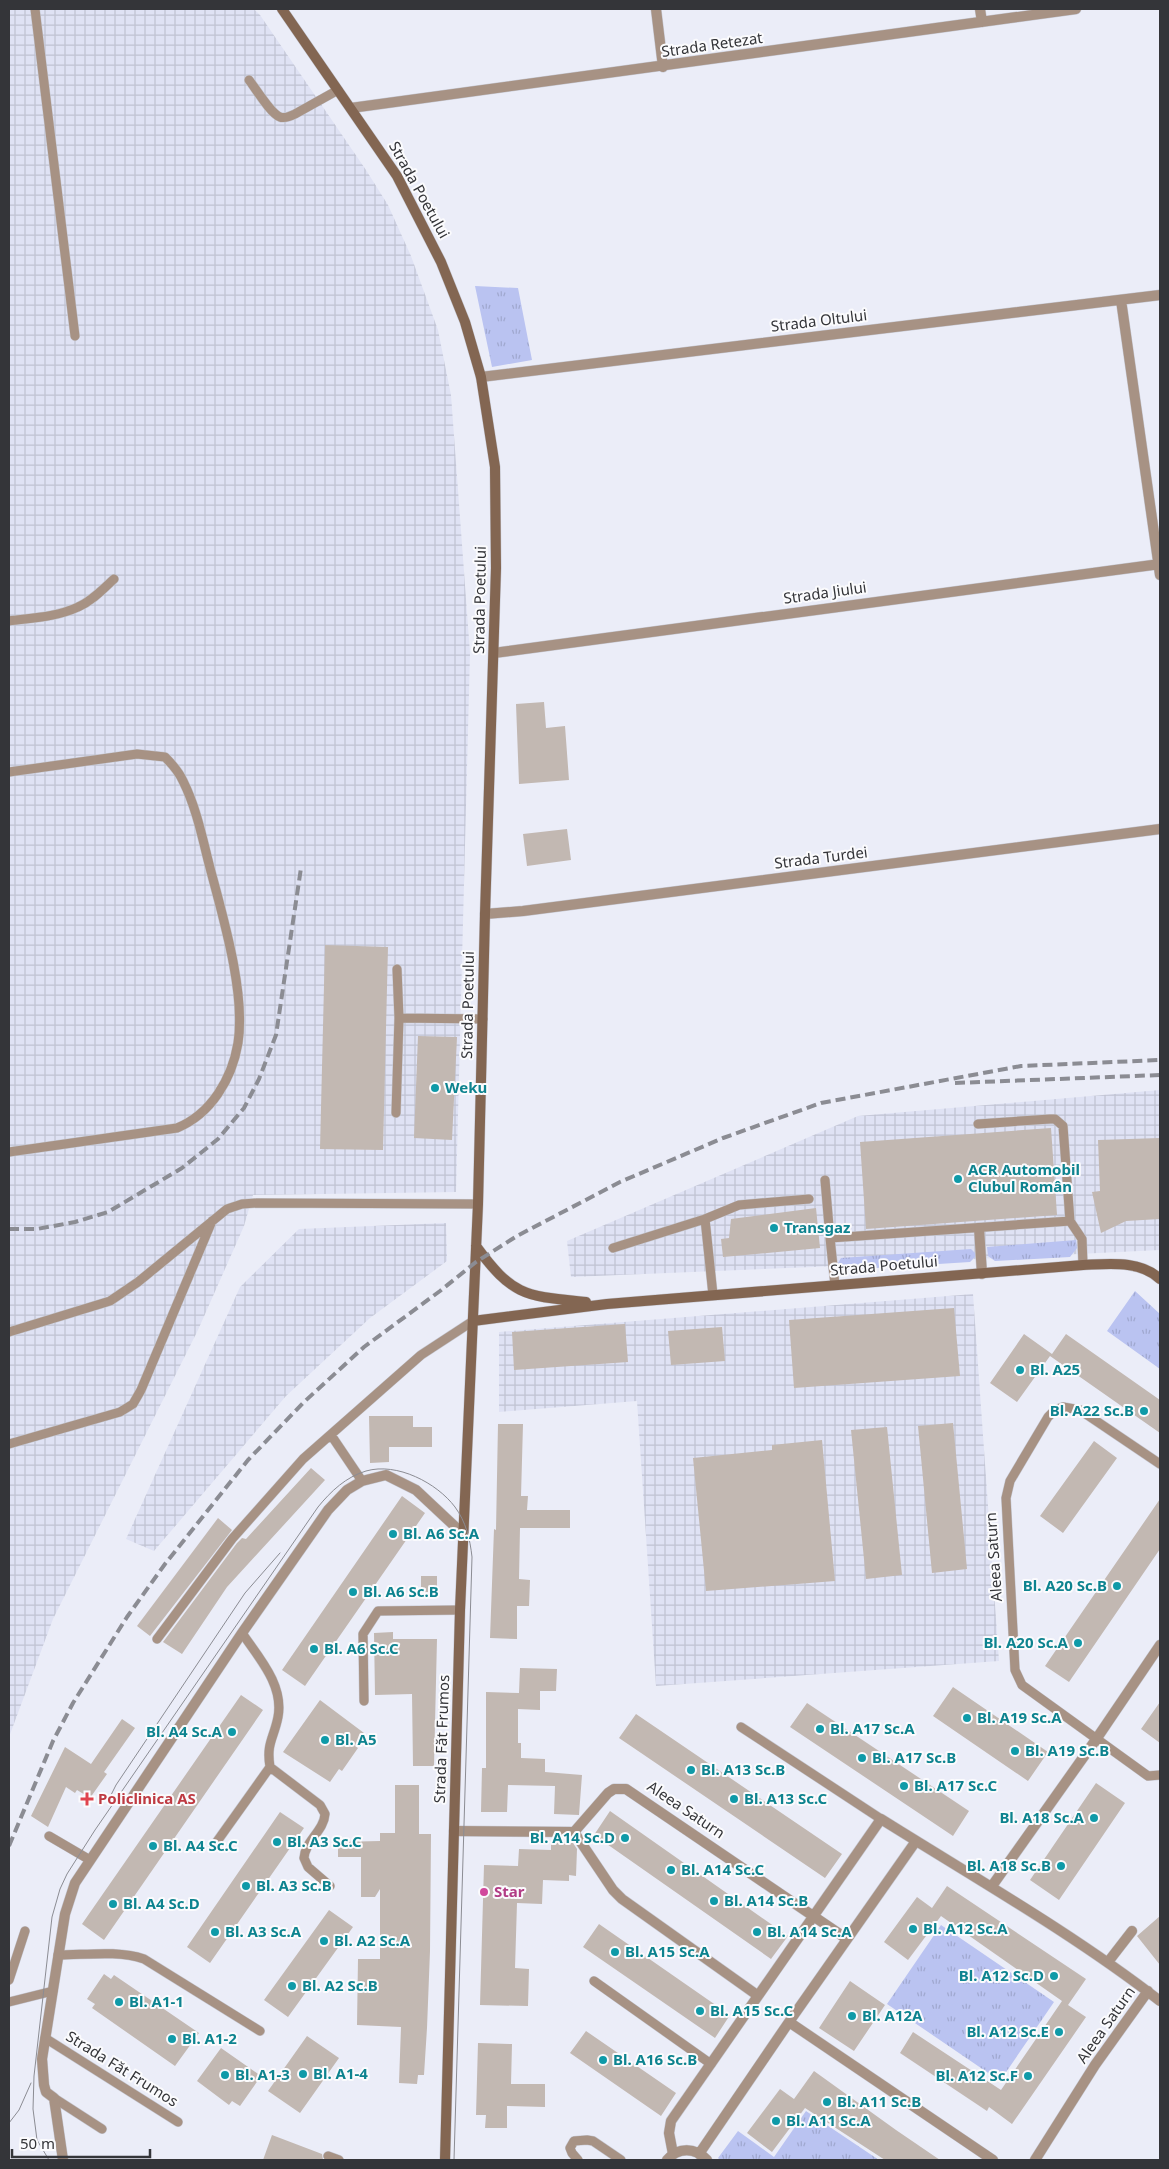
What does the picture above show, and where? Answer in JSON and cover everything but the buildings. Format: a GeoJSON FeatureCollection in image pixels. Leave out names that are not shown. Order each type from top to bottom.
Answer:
{"type":"FeatureCollection","features":[{"type":"Feature","properties":{"kind":"main road","name":"Strada Poetului"},"geometry":{"type":"LineString","coordinates":[[282,9],[397,176],[422,221],[465,322],[481,377],[494,467],[496,568],[473,1321],[607,1304],[1083,1265],[1115,1264],[1134,1266],[1159,1276]]}},
{"type":"Feature","properties":{"kind":"main road","name":"Strada Poetului"},"geometry":{"type":"LineString","coordinates":[[476,1246],[500,1277],[524,1293],[559,1300],[607,1304]]}},
{"type":"Feature","properties":{"kind":"main road","name":"Strada Făt Frumos"},"geometry":{"type":"LineString","coordinates":[[445,2159],[460,1610],[473,1321]]}},
{"type":"Feature","properties":{"kind":"street"},"geometry":{"type":"LineString","coordinates":[[656,9],[663,67]]}},
{"type":"Feature","properties":{"kind":"street"},"geometry":{"type":"LineString","coordinates":[[980,9],[982,22]]}},
{"type":"Feature","properties":{"kind":"street","name":"Strada Retezat"},"geometry":{"type":"LineString","coordinates":[[351,108],[663,67],[1076,9]]}},
{"type":"Feature","properties":{"kind":"street","name":"Strada Oltului"},"geometry":{"type":"LineString","coordinates":[[481,377],[1160,295]]}},
{"type":"Feature","properties":{"kind":"street"},"geometry":{"type":"LineString","coordinates":[[1121,300],[1160,567]]}},
{"type":"Feature","properties":{"kind":"street","name":"Strada Jiului"},"geometry":{"type":"LineString","coordinates":[[494,653],[1160,567]]}},
{"type":"Feature","properties":{"kind":"street","name":"Strada Turdei"},"geometry":{"type":"LineString","coordinates":[[485,914],[523,911],[1160,829]]}},
{"type":"Feature","properties":{"kind":"street"},"geometry":{"type":"LineString","coordinates":[[978,1228],[982,1274]]}},
{"type":"Feature","properties":{"kind":"street"},"geometry":{"type":"LineString","coordinates":[[362,1481],[386,1476],[416,1490],[464,1535]]}},
{"type":"Feature","properties":{"kind":"street","name":"Strada Făt Frumos"},"geometry":{"type":"LineString","coordinates":[[45,2038],[68,1899],[76,1883],[242,1633],[328,1510],[347,1490],[362,1481]]}},
{"type":"Feature","properties":{"kind":"street"},"geometry":{"type":"LineString","coordinates":[[992,1886],[1097,1738],[1160,1645]]}},
{"type":"Feature","properties":{"kind":"street","name":"Aleea Saturn"},"geometry":{"type":"LineString","coordinates":[[574,1832],[608,1793],[614,1789],[626,1789],[847,1939]]}},
{"type":"Feature","properties":{"kind":"street"},"geometry":{"type":"LineString","coordinates":[[881,1819],[670,2121],[670,2157],[685,2150],[703,2157],[789,2022],[916,1841]]}},
{"type":"Feature","properties":{"kind":"street","name":"Aleea Saturn"},"geometry":{"type":"LineString","coordinates":[[881,1819],[992,1886],[1108,1962],[1148,1992],[1095,2065],[1035,2160]]}},
{"type":"Feature","properties":{"kind":"street"},"geometry":{"type":"LineString","coordinates":[[454,1832],[574,1832],[613,1890],[622,1899],[757,1995]]}},
{"type":"Feature","properties":{"kind":"street"},"geometry":{"type":"LineString","coordinates":[[1108,1962],[1132,1931]]}},
{"type":"Feature","properties":{"kind":"street"},"geometry":{"type":"LineString","coordinates":[[1148,1992],[1160,2001]]}},
{"type":"Feature","properties":{"kind":"street"},"geometry":{"type":"LineString","coordinates":[[789,2022],[993,2160]]}},
{"type":"Feature","properties":{"kind":"street"},"geometry":{"type":"LineString","coordinates":[[45,2038],[42,2075],[46,2092],[54,2098],[63,2160]]}},
{"type":"Feature","properties":{"kind":"lane"},"geometry":{"type":"LineString","coordinates":[[35,9],[75,336]]}},
{"type":"Feature","properties":{"kind":"lane"},"geometry":{"type":"LineString","coordinates":[[249,80],[274,113],[280,117],[288,118],[338,90]]}},
{"type":"Feature","properties":{"kind":"lane"},"geometry":{"type":"LineString","coordinates":[[9,621],[64,613],[78,608],[114,579]]}},
{"type":"Feature","properties":{"kind":"lane"},"geometry":{"type":"LineString","coordinates":[[9,772],[138,754],[165,757],[174,766],[183,780],[193,804],[220,908],[235,977],[240,1027],[238,1045],[232,1063],[214,1102],[201,1115],[188,1124],[177,1128],[9,1152]]}},
{"type":"Feature","properties":{"kind":"lane"},"geometry":{"type":"LineString","coordinates":[[396,1112],[399,1018],[397,968]]}},
{"type":"Feature","properties":{"kind":"lane"},"geometry":{"type":"LineString","coordinates":[[399,1018],[483,1019]]}},
{"type":"Feature","properties":{"kind":"lane"},"geometry":{"type":"LineString","coordinates":[[978,1124],[1050,1119],[1060,1122],[1065,1132],[1070,1221],[1082,1239],[1083,1265]]}},
{"type":"Feature","properties":{"kind":"lane"},"geometry":{"type":"LineString","coordinates":[[825,1180],[835,1286]]}},
{"type":"Feature","properties":{"kind":"lane"},"geometry":{"type":"LineString","coordinates":[[613,1248],[705,1219],[739,1205],[809,1200]]}},
{"type":"Feature","properties":{"kind":"lane"},"geometry":{"type":"LineString","coordinates":[[9,1332],[110,1301],[138,1282],[213,1219],[233,1206],[257,1203],[478,1204]]}},
{"type":"Feature","properties":{"kind":"lane"},"geometry":{"type":"LineString","coordinates":[[9,1444],[120,1412],[133,1404],[141,1390],[213,1219]]}},
{"type":"Feature","properties":{"kind":"lane"},"geometry":{"type":"LineString","coordinates":[[705,1219],[713,1295]]}},
{"type":"Feature","properties":{"kind":"lane"},"geometry":{"type":"LineString","coordinates":[[830,1238],[1070,1221]]}},
{"type":"Feature","properties":{"kind":"lane"},"geometry":{"type":"LineString","coordinates":[[157,1639],[232,1539],[290,1473],[421,1355],[473,1321]]}},
{"type":"Feature","properties":{"kind":"lane","name":"Aleea Saturn"},"geometry":{"type":"LineString","coordinates":[[1160,1464],[1080,1410],[1063,1407],[1055,1410],[1048,1416],[1010,1481],[1006,1498],[1015,1670],[1018,1678],[1022,1685],[1148,1776],[1160,1775]]}},
{"type":"Feature","properties":{"kind":"lane"},"geometry":{"type":"LineString","coordinates":[[331,1435],[362,1481]]}},
{"type":"Feature","properties":{"kind":"lane"},"geometry":{"type":"LineString","coordinates":[[364,1701],[364,1634],[378,1611],[460,1610]]}},
{"type":"Feature","properties":{"kind":"lane"},"geometry":{"type":"LineString","coordinates":[[212,1847],[270,1767],[269,1744],[278,1720],[279,1698],[275,1684],[242,1633]]}},
{"type":"Feature","properties":{"kind":"lane","name":"Aleea Saturn"},"geometry":{"type":"LineString","coordinates":[[741,1726],[881,1819]]}},
{"type":"Feature","properties":{"kind":"lane"},"geometry":{"type":"LineString","coordinates":[[270,1767],[323,1809],[325,1819],[306,1849],[304,1858],[308,1867],[330,1886]]}},
{"type":"Feature","properties":{"kind":"lane"},"geometry":{"type":"LineString","coordinates":[[49,1836],[90,1860]]}},
{"type":"Feature","properties":{"kind":"lane"},"geometry":{"type":"LineString","coordinates":[[9,1980],[25,1930]]}},
{"type":"Feature","properties":{"kind":"lane"},"geometry":{"type":"LineString","coordinates":[[58,1955],[118,1954],[144,1959],[260,2031]]}},
{"type":"Feature","properties":{"kind":"lane"},"geometry":{"type":"LineString","coordinates":[[594,1981],[711,2064]]}},
{"type":"Feature","properties":{"kind":"lane"},"geometry":{"type":"LineString","coordinates":[[9,2002],[53,1991]]}},
{"type":"Feature","properties":{"kind":"lane","name":"Strada Făt Frumos"},"geometry":{"type":"LineString","coordinates":[[45,2038],[178,2122]]}},
{"type":"Feature","properties":{"kind":"lane"},"geometry":{"type":"LineString","coordinates":[[54,2098],[102,2130]]}},
{"type":"Feature","properties":{"kind":"lane"},"geometry":{"type":"LineString","coordinates":[[578,2160],[572,2154],[570,2148],[574,2142],[588,2140],[621,2160]]}},
{"type":"Feature","properties":{"kind":"lane"},"geometry":{"type":"LineString","coordinates":[[328,2156],[339,2160]]}},
{"type":"Feature","properties":{"kind":"shaded area"},"geometry":{"type":"Polygon","coordinates":[[[9,9],[254,9],[260,15],[388,205],[411,256],[438,330],[451,395],[470,653],[456,1192],[253,1195],[244,1226],[198,1330],[53,1619],[9,1737],[9,9]]]}},
{"type":"Feature","properties":{"kind":"shaded area"},"geometry":{"type":"Polygon","coordinates":[[[1160,1090],[1160,1250],[571,1277],[567,1241],[858,1116],[1160,1090]]]}},
{"type":"Feature","properties":{"kind":"shaded area"},"geometry":{"type":"Polygon","coordinates":[[[446,1223],[447,1261],[370,1318],[286,1396],[154,1551],[126,1539],[240,1287],[299,1229],[446,1223]]]}},
{"type":"Feature","properties":{"kind":"shaded area"},"geometry":{"type":"Polygon","coordinates":[[[973,1294],[999,1661],[656,1686],[637,1401],[499,1412],[499,1332],[973,1294]]]}},
{"type":"Feature","properties":{"kind":"green space"},"geometry":{"type":"Polygon","coordinates":[[[475,286],[518,288],[532,360],[492,367],[475,286]]]}},
{"type":"Feature","properties":{"kind":"green space"},"geometry":{"type":"Polygon","coordinates":[[[1076,1240],[1077,1248],[1070,1257],[995,1261],[988,1256],[987,1247],[1076,1240]]]}},
{"type":"Feature","properties":{"kind":"green space"},"geometry":{"type":"Polygon","coordinates":[[[971,1249],[975,1253],[975,1257],[970,1262],[844,1270],[839,1267],[838,1263],[841,1258],[971,1249]]]}},
{"type":"Feature","properties":{"kind":"green space"},"geometry":{"type":"Polygon","coordinates":[[[1135,1291],[1160,1314],[1160,1369],[1107,1331],[1135,1291]]]}},
{"type":"Feature","properties":{"kind":"green space"},"geometry":{"type":"Polygon","coordinates":[[[941,1925],[1054,2002],[1000,2081],[887,2004],[941,1925]]]}},
{"type":"Feature","properties":{"kind":"green space"},"geometry":{"type":"Polygon","coordinates":[[[806,2111],[879,2160],[720,2160],[718,2158],[738,2131],[774,2157],[806,2111]]]}},
{"type":"Feature","properties":{"kind":"tram line"},"geometry":{"type":"LineString","coordinates":[[49,2160],[37,2140],[33,2109],[34,2076],[52,1917],[60,1889],[67,1874],[95,1830],[318,1507],[328,1495],[345,1481],[366,1471],[378,1469],[390,1469],[415,1477],[438,1490],[447,1498],[455,1507],[465,1525],[472,1557],[454,2160]]}},
{"type":"Feature","properties":{"kind":"tram line"},"geometry":{"type":"LineString","coordinates":[[108,1801],[116,1785],[245,1593],[280,1553]]}},
{"type":"Feature","properties":{"kind":"tram line"},"geometry":{"type":"LineString","coordinates":[[9,2123],[19,2110],[31,2083]]}},
{"type":"Feature","properties":{"kind":"railway"},"geometry":{"type":"LineString","coordinates":[[9,1229],[37,1229],[75,1222],[108,1212],[182,1168],[218,1139],[244,1108],[259,1079],[276,1035],[301,868]]}},
{"type":"Feature","properties":{"kind":"railway"},"geometry":{"type":"LineString","coordinates":[[9,1846],[53,1741],[73,1703],[127,1617],[165,1564],[248,1460],[304,1402],[364,1347],[476,1262],[517,1236],[620,1182],[723,1138],[821,1103],[1021,1066],[1160,1060]]}},
{"type":"Feature","properties":{"kind":"railway"},"geometry":{"type":"LineString","coordinates":[[955,1083],[1160,1075]]}},
{"type":"Feature","properties":{"kind":"place","name":"Weku"},"geometry":{"type":"Point","coordinates":[435,1088]}},
{"type":"Feature","properties":{"kind":"place","name":"ACR Automobil Clubul Român"},"geometry":{"type":"Point","coordinates":[958,1179]}},
{"type":"Feature","properties":{"kind":"place","name":"Transgaz"},"geometry":{"type":"Point","coordinates":[774,1228]}},
{"type":"Feature","properties":{"kind":"place","name":"Bl. A25"},"geometry":{"type":"Point","coordinates":[1020,1370]}},
{"type":"Feature","properties":{"kind":"place","name":"Bl. A22 Sc.B"},"geometry":{"type":"Point","coordinates":[1144,1411]}},
{"type":"Feature","properties":{"kind":"place","name":"Bl. A6 Sc.A"},"geometry":{"type":"Point","coordinates":[393,1534]}},
{"type":"Feature","properties":{"kind":"place","name":"Bl. A20 Sc.B"},"geometry":{"type":"Point","coordinates":[1117,1586]}},
{"type":"Feature","properties":{"kind":"place","name":"Bl. A6 Sc.B"},"geometry":{"type":"Point","coordinates":[353,1592]}},
{"type":"Feature","properties":{"kind":"place","name":"Bl. A20 Sc.A"},"geometry":{"type":"Point","coordinates":[1078,1643]}},
{"type":"Feature","properties":{"kind":"place","name":"Bl. A6 Sc.C"},"geometry":{"type":"Point","coordinates":[314,1649]}},
{"type":"Feature","properties":{"kind":"place","name":"Bl. A19 Sc.A"},"geometry":{"type":"Point","coordinates":[967,1718]}},
{"type":"Feature","properties":{"kind":"place","name":"Bl. A17 Sc.A"},"geometry":{"type":"Point","coordinates":[820,1729]}},
{"type":"Feature","properties":{"kind":"place","name":"Bl. A4 Sc.A"},"geometry":{"type":"Point","coordinates":[232,1732]}},
{"type":"Feature","properties":{"kind":"place","name":"Bl. A5"},"geometry":{"type":"Point","coordinates":[325,1740]}},
{"type":"Feature","properties":{"kind":"place","name":"Bl. A19 Sc.B"},"geometry":{"type":"Point","coordinates":[1015,1751]}},
{"type":"Feature","properties":{"kind":"place","name":"Bl. A17 Sc.B"},"geometry":{"type":"Point","coordinates":[862,1758]}},
{"type":"Feature","properties":{"kind":"place","name":"Bl. A13 Sc.B"},"geometry":{"type":"Point","coordinates":[691,1770]}},
{"type":"Feature","properties":{"kind":"place","name":"Bl. A17 Sc.C"},"geometry":{"type":"Point","coordinates":[904,1786]}},
{"type":"Feature","properties":{"kind":"place","name":"Policlinica AS"},"geometry":{"type":"Point","coordinates":[87,1799]}},
{"type":"Feature","properties":{"kind":"place","name":"Bl. A13 Sc.C"},"geometry":{"type":"Point","coordinates":[734,1799]}},
{"type":"Feature","properties":{"kind":"place","name":"Bl. A18 Sc.A"},"geometry":{"type":"Point","coordinates":[1094,1818]}},
{"type":"Feature","properties":{"kind":"place","name":"Bl. A14 Sc.D"},"geometry":{"type":"Point","coordinates":[625,1838]}},
{"type":"Feature","properties":{"kind":"place","name":"Bl. A3 Sc.C"},"geometry":{"type":"Point","coordinates":[277,1842]}},
{"type":"Feature","properties":{"kind":"place","name":"Bl. A4 Sc.C"},"geometry":{"type":"Point","coordinates":[153,1846]}},
{"type":"Feature","properties":{"kind":"place","name":"Bl. A18 Sc.B"},"geometry":{"type":"Point","coordinates":[1061,1866]}},
{"type":"Feature","properties":{"kind":"place","name":"Bl. A14 Sc.C"},"geometry":{"type":"Point","coordinates":[671,1870]}},
{"type":"Feature","properties":{"kind":"place","name":"Bl. A3 Sc.B"},"geometry":{"type":"Point","coordinates":[246,1886]}},
{"type":"Feature","properties":{"kind":"place","name":"Star"},"geometry":{"type":"Point","coordinates":[484,1892]}},
{"type":"Feature","properties":{"kind":"place","name":"Bl. A14 Sc.B"},"geometry":{"type":"Point","coordinates":[714,1901]}},
{"type":"Feature","properties":{"kind":"place","name":"Bl. A4 Sc.D"},"geometry":{"type":"Point","coordinates":[113,1904]}},
{"type":"Feature","properties":{"kind":"place","name":"Bl. A12 Sc.A"},"geometry":{"type":"Point","coordinates":[913,1929]}},
{"type":"Feature","properties":{"kind":"place","name":"Bl. A3 Sc.A"},"geometry":{"type":"Point","coordinates":[215,1932]}},
{"type":"Feature","properties":{"kind":"place","name":"Bl. A14 Sc.A"},"geometry":{"type":"Point","coordinates":[757,1932]}},
{"type":"Feature","properties":{"kind":"place","name":"Bl. A2 Sc.A"},"geometry":{"type":"Point","coordinates":[324,1941]}},
{"type":"Feature","properties":{"kind":"place","name":"Bl. A15 Sc.A"},"geometry":{"type":"Point","coordinates":[615,1952]}},
{"type":"Feature","properties":{"kind":"place","name":"Bl. A12 Sc.D"},"geometry":{"type":"Point","coordinates":[1054,1976]}},
{"type":"Feature","properties":{"kind":"place","name":"Bl. A2 Sc.B"},"geometry":{"type":"Point","coordinates":[292,1986]}},
{"type":"Feature","properties":{"kind":"place","name":"Bl. A1-1"},"geometry":{"type":"Point","coordinates":[119,2002]}},
{"type":"Feature","properties":{"kind":"place","name":"Bl. A15 Sc.C"},"geometry":{"type":"Point","coordinates":[700,2011]}},
{"type":"Feature","properties":{"kind":"place","name":"Bl. A12A"},"geometry":{"type":"Point","coordinates":[852,2016]}},
{"type":"Feature","properties":{"kind":"place","name":"Bl. A12 Sc.E"},"geometry":{"type":"Point","coordinates":[1059,2032]}},
{"type":"Feature","properties":{"kind":"place","name":"Bl. A1-2"},"geometry":{"type":"Point","coordinates":[172,2039]}},
{"type":"Feature","properties":{"kind":"place","name":"Bl. A16 Sc.B"},"geometry":{"type":"Point","coordinates":[603,2060]}},
{"type":"Feature","properties":{"kind":"place","name":"Bl. A1-4"},"geometry":{"type":"Point","coordinates":[303,2074]}},
{"type":"Feature","properties":{"kind":"place","name":"Bl. A1-3"},"geometry":{"type":"Point","coordinates":[225,2075]}},
{"type":"Feature","properties":{"kind":"place","name":"Bl. A12 Sc.F"},"geometry":{"type":"Point","coordinates":[1028,2076]}},
{"type":"Feature","properties":{"kind":"place","name":"Bl. A11 Sc.B"},"geometry":{"type":"Point","coordinates":[827,2102]}},
{"type":"Feature","properties":{"kind":"place","name":"Bl. A11 Sc.A"},"geometry":{"type":"Point","coordinates":[776,2121]}}]}
